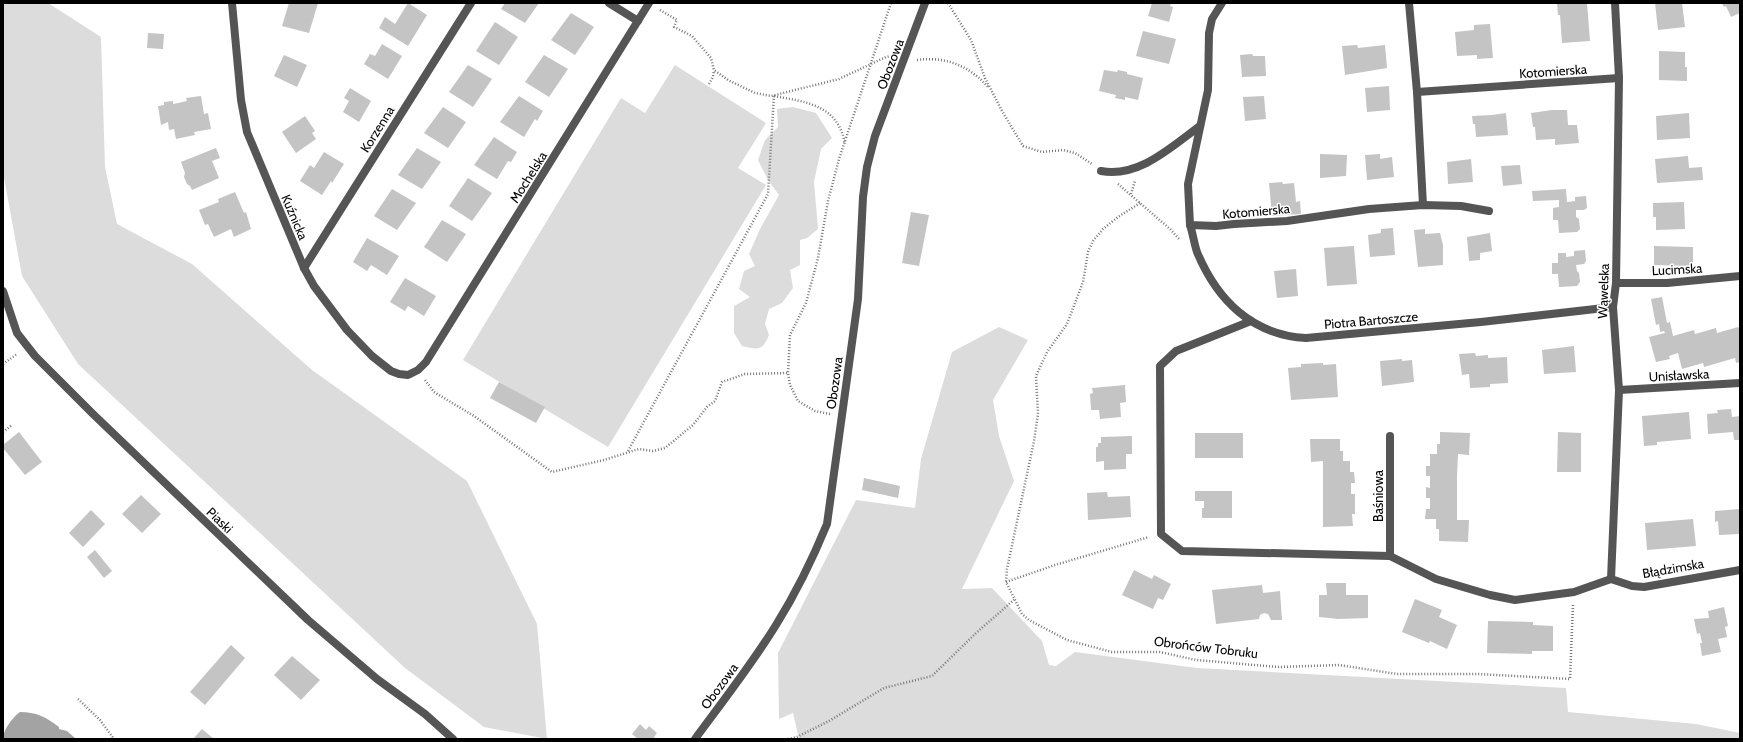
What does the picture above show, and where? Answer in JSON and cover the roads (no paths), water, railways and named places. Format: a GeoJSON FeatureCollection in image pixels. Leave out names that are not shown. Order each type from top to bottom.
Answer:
{"type":"FeatureCollection","features":[{"type":"Feature","properties":{"kind":"street","name":"Kuźnicka"},"geometry":{"type":"LineString","coordinates":[[232,3],[241,100],[247,132],[304,268],[326,303],[347,330],[372,356],[391,371],[399,374],[408,375],[418,370]]}},
{"type":"Feature","properties":{"kind":"street","name":"Korzenna"},"geometry":{"type":"LineString","coordinates":[[304,268],[471,3]]}},
{"type":"Feature","properties":{"kind":"street"},"geometry":{"type":"LineString","coordinates":[[609,3],[638,22]]}},
{"type":"Feature","properties":{"kind":"street","name":"Mochelska"},"geometry":{"type":"LineString","coordinates":[[418,370],[426,362],[649,3]]}},
{"type":"Feature","properties":{"kind":"street","name":"Obozowa"},"geometry":{"type":"LineString","coordinates":[[695,739],[743,674],[777,624],[815,554],[828,516],[836,468],[841,415],[858,299],[863,197],[867,167],[875,136],[925,3]]}},
{"type":"Feature","properties":{"kind":"street"},"geometry":{"type":"LineString","coordinates":[[1190,225],[1188,184],[1208,90],[1209,33],[1212,19],[1222,3]]}},
{"type":"Feature","properties":{"kind":"street"},"geometry":{"type":"LineString","coordinates":[[1409,3],[1423,205]]}},
{"type":"Feature","properties":{"kind":"street","name":"Wąwelska"},"geometry":{"type":"LineString","coordinates":[[1611,579],[1619,390],[1613,307],[1616,283],[1619,78],[1615,3]]}},
{"type":"Feature","properties":{"kind":"street","name":"Kotomierska"},"geometry":{"type":"LineString","coordinates":[[1416,92],[1619,78]]}},
{"type":"Feature","properties":{"kind":"street"},"geometry":{"type":"LineString","coordinates":[[1101,170],[1110,172],[1129,170],[1144,164],[1200,126]]}},
{"type":"Feature","properties":{"kind":"street","name":"Kotomierska"},"geometry":{"type":"LineString","coordinates":[[1190,225],[1216,226],[1287,221],[1369,209],[1423,205],[1461,206],[1489,211]]}},
{"type":"Feature","properties":{"kind":"street","name":"Piotra Bartoszcze"},"geometry":{"type":"LineString","coordinates":[[1190,225],[1197,251],[1217,288],[1226,300],[1251,321],[1263,328],[1288,337],[1306,338],[1481,322],[1613,307]]}},
{"type":"Feature","properties":{"kind":"street","name":"Lucimska"},"geometry":{"type":"LineString","coordinates":[[1616,283],[1667,283],[1740,276]]}},
{"type":"Feature","properties":{"kind":"street","name":"Piaski"},"geometry":{"type":"LineString","coordinates":[[3,291],[14,328],[28,347],[99,420],[308,620],[377,679],[425,714],[453,739]]}},
{"type":"Feature","properties":{"kind":"street"},"geometry":{"type":"LineString","coordinates":[[1251,321],[1176,351],[1160,366],[1161,534],[1182,551],[1390,556],[1436,579],[1490,595],[1515,600],[1574,592],[1611,579]]}},
{"type":"Feature","properties":{"kind":"street","name":"Unisławska"},"geometry":{"type":"LineString","coordinates":[[1619,390],[1740,383]]}},
{"type":"Feature","properties":{"kind":"street","name":"Baśniowa"},"geometry":{"type":"LineString","coordinates":[[1390,436],[1390,556]]}},
{"type":"Feature","properties":{"kind":"street","name":"Błądzimska"},"geometry":{"type":"LineString","coordinates":[[1611,579],[1632,586],[1644,587],[1740,570]]}}]}
